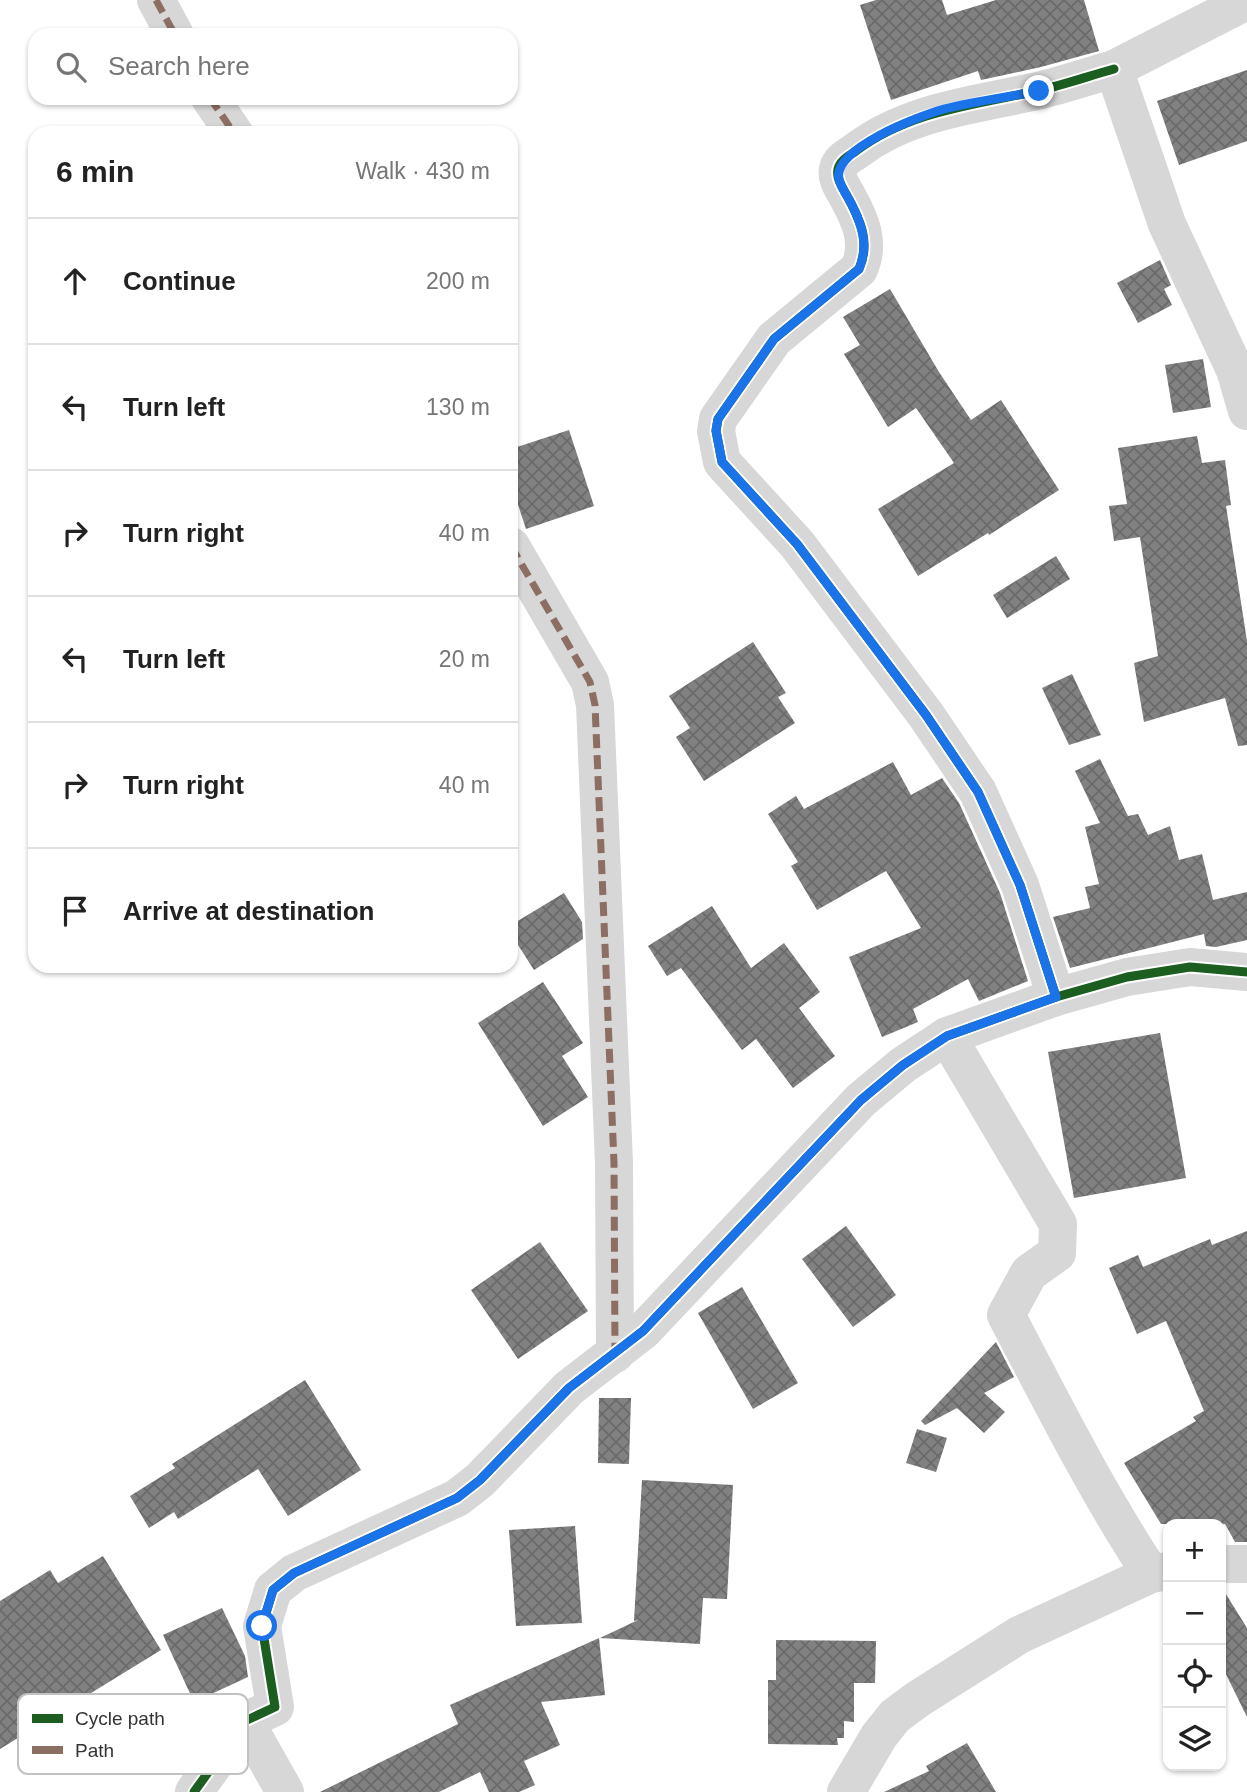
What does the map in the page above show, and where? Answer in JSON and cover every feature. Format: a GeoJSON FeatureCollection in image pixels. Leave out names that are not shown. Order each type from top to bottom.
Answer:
{"type":"FeatureCollection","features":[{"type":"Feature","properties":{"kind":"street"},"geometry":{"type":"LineString","coordinates":[[156,0],[171,28]]}},
{"type":"Feature","properties":{"kind":"street"},"geometry":{"type":"LineString","coordinates":[[1056,997],[1020,885],[978,792],[926,715],[797,544],[722,462],[716,430],[718,419],[774,339],[859,269],[865,255],[865,240],[852,206],[839,183],[837,171],[841,161],[875,136],[943,110],[1039,91],[1114,69],[1247,1]]}},
{"type":"Feature","properties":{"kind":"street"},"geometry":{"type":"LineString","coordinates":[[1114,69],[1167,225],[1235,370],[1247,411]]}},
{"type":"Feature","properties":{"kind":"street"},"geometry":{"type":"LineString","coordinates":[[215,105],[229,126]]}},
{"type":"Feature","properties":{"kind":"street"},"geometry":{"type":"LineString","coordinates":[[518,558],[590,682],[595,705],[614,1163],[615,1354]]}},
{"type":"Feature","properties":{"kind":"street"},"geometry":{"type":"LineString","coordinates":[[248,1720],[275,1707],[262,1626],[273,1590],[294,1573],[457,1498],[480,1480],[569,1388],[643,1331],[861,1100],[903,1065],[947,1036],[1056,997],[1127,977],[1190,967],[1247,972]]}},
{"type":"Feature","properties":{"kind":"street"},"geometry":{"type":"LineString","coordinates":[[846,1792],[887,1726],[895,1716],[918,1699],[1019,1634],[1160,1573],[1084,1462],[1006,1315],[1029,1273],[1057,1253],[1058,1224],[947,1036]]}},
{"type":"Feature","properties":{"kind":"street"},"geometry":{"type":"LineString","coordinates":[[1226,1564],[1247,1564]]}},
{"type":"Feature","properties":{"kind":"street"},"geometry":{"type":"LineString","coordinates":[[248,1726],[285,1792]]}},
{"type":"Feature","properties":{"kind":"street"},"geometry":{"type":"LineString","coordinates":[[194,1792],[207,1774]]}},
{"type":"Feature","properties":{"kind":"building"},"geometry":{"type":"Polygon","coordinates":[[[876,0],[942,0],[947,15],[996,0],[1084,0],[1099,51],[981,80],[978,71],[891,100],[860,5],[876,0]]]}},
{"type":"Feature","properties":{"kind":"building"},"geometry":{"type":"Polygon","coordinates":[[[1247,70],[1247,141],[1179,165],[1157,101],[1247,70]]]}},
{"type":"Feature","properties":{"kind":"building"},"geometry":{"type":"Polygon","coordinates":[[[1160,260],[1171,285],[1164,289],[1172,305],[1138,323],[1117,283],[1160,260]]]}},
{"type":"Feature","properties":{"kind":"building"},"geometry":{"type":"Polygon","coordinates":[[[890,289],[971,420],[1001,400],[1059,490],[918,576],[878,509],[954,463],[916,408],[888,427],[844,354],[860,345],[843,317],[890,289]]]}},
{"type":"Feature","properties":{"kind":"building"},"geometry":{"type":"Polygon","coordinates":[[[1203,359],[1211,407],[1173,413],[1165,365],[1203,359]]]}},
{"type":"Feature","properties":{"kind":"building"},"geometry":{"type":"Polygon","coordinates":[[[569,430],[594,506],[526,529],[518,504],[518,447],[569,430]]]}},
{"type":"Feature","properties":{"kind":"building"},"geometry":{"type":"Polygon","coordinates":[[[1197,436],[1202,463],[1225,460],[1231,505],[1226,506],[1247,641],[1247,745],[1238,746],[1225,698],[1144,722],[1134,663],[1158,656],[1140,537],[1114,541],[1109,506],[1127,504],[1118,448],[1197,436]]]}},
{"type":"Feature","properties":{"kind":"building"},"geometry":{"type":"Polygon","coordinates":[[[1056,556],[1070,579],[1007,618],[993,595],[1056,556]]]}},
{"type":"Feature","properties":{"kind":"building"},"geometry":{"type":"Polygon","coordinates":[[[753,642],[786,693],[778,697],[795,723],[704,781],[676,737],[690,728],[669,696],[753,642]]]}},
{"type":"Feature","properties":{"kind":"building"},"geometry":{"type":"Polygon","coordinates":[[[1072,674],[1101,735],[1069,745],[1042,688],[1072,674]]]}},
{"type":"Feature","properties":{"kind":"building"},"geometry":{"type":"Polygon","coordinates":[[[1100,759],[1128,816],[1138,814],[1148,835],[1170,826],[1179,860],[1202,854],[1213,900],[1247,892],[1247,940],[1216,947],[1206,946],[1204,934],[1070,968],[1053,917],[1090,908],[1085,887],[1099,884],[1085,827],[1100,823],[1075,771],[1100,759]]]}},
{"type":"Feature","properties":{"kind":"building"},"geometry":{"type":"Polygon","coordinates":[[[893,762],[911,795],[942,778],[959,803],[1000,893],[1028,981],[979,1001],[968,979],[913,1009],[918,1022],[882,1037],[849,957],[921,928],[886,871],[817,910],[791,866],[798,862],[768,814],[796,796],[804,809],[893,762]]]}},
{"type":"Feature","properties":{"kind":"building"},"geometry":{"type":"Polygon","coordinates":[[[564,893],[582,922],[583,939],[534,970],[518,945],[518,921],[564,893]]]}},
{"type":"Feature","properties":{"kind":"building"},"geometry":{"type":"Polygon","coordinates":[[[712,906],[751,968],[784,943],[820,992],[799,1008],[835,1056],[793,1088],[756,1039],[742,1050],[681,968],[667,976],[648,946],[712,906]]]}},
{"type":"Feature","properties":{"kind":"building"},"geometry":{"type":"Polygon","coordinates":[[[543,982],[583,1043],[562,1056],[588,1097],[543,1126],[478,1023],[543,982]]]}},
{"type":"Feature","properties":{"kind":"building"},"geometry":{"type":"Polygon","coordinates":[[[1160,1033],[1186,1178],[1074,1198],[1048,1052],[1160,1033]]]}},
{"type":"Feature","properties":{"kind":"building"},"geometry":{"type":"Polygon","coordinates":[[[846,1226],[896,1295],[853,1327],[802,1259],[846,1226]]]}},
{"type":"Feature","properties":{"kind":"building"},"geometry":{"type":"Polygon","coordinates":[[[1247,1231],[1247,1542],[1235,1542],[1226,1526],[1226,1519],[1163,1519],[1161,1524],[1124,1463],[1196,1421],[1193,1417],[1204,1411],[1166,1321],[1137,1334],[1109,1268],[1138,1255],[1143,1267],[1210,1239],[1212,1245],[1247,1231]]]}},
{"type":"Feature","properties":{"kind":"building"},"geometry":{"type":"Polygon","coordinates":[[[540,1242],[588,1311],[518,1359],[471,1290],[540,1242]]]}},
{"type":"Feature","properties":{"kind":"building"},"geometry":{"type":"Polygon","coordinates":[[[742,1287],[798,1383],[753,1409],[698,1313],[742,1287]]]}},
{"type":"Feature","properties":{"kind":"building"},"geometry":{"type":"Polygon","coordinates":[[[996,1342],[1014,1377],[984,1393],[1005,1412],[984,1433],[957,1408],[925,1425],[921,1421],[996,1342]]]}},
{"type":"Feature","properties":{"kind":"building"},"geometry":{"type":"Polygon","coordinates":[[[305,1380],[361,1470],[288,1516],[258,1469],[178,1519],[174,1512],[149,1528],[130,1496],[175,1468],[172,1464],[305,1380]]]}},
{"type":"Feature","properties":{"kind":"building"},"geometry":{"type":"Polygon","coordinates":[[[599,1398],[631,1398],[629,1464],[598,1463],[599,1398]]]}},
{"type":"Feature","properties":{"kind":"building"},"geometry":{"type":"Polygon","coordinates":[[[917,1429],[947,1438],[936,1472],[906,1463],[917,1429]]]}},
{"type":"Feature","properties":{"kind":"building"},"geometry":{"type":"Polygon","coordinates":[[[642,1480],[733,1485],[727,1599],[703,1598],[700,1644],[600,1638],[638,1620],[634,1621],[642,1480]]]}},
{"type":"Feature","properties":{"kind":"building"},"geometry":{"type":"Polygon","coordinates":[[[575,1526],[582,1623],[516,1626],[509,1530],[575,1526]]]}},
{"type":"Feature","properties":{"kind":"building"},"geometry":{"type":"Polygon","coordinates":[[[103,1556],[161,1650],[89,1694],[18,1694],[18,1738],[0,1749],[0,1601],[50,1570],[58,1583],[103,1556]]]}},
{"type":"Feature","properties":{"kind":"building"},"geometry":{"type":"Polygon","coordinates":[[[1226,1594],[1247,1628],[1247,1717],[1226,1674],[1226,1594]]]}},
{"type":"Feature","properties":{"kind":"building"},"geometry":{"type":"Polygon","coordinates":[[[222,1608],[245,1656],[248,1677],[211,1694],[190,1694],[163,1635],[222,1608]]]}},
{"type":"Feature","properties":{"kind":"building"},"geometry":{"type":"Polygon","coordinates":[[[599,1638],[605,1695],[541,1702],[560,1745],[524,1761],[535,1785],[519,1792],[489,1792],[480,1772],[439,1792],[320,1792],[458,1724],[450,1705],[599,1638]]]}},
{"type":"Feature","properties":{"kind":"building"},"geometry":{"type":"Polygon","coordinates":[[[776,1640],[876,1641],[875,1683],[854,1683],[854,1722],[844,1721],[844,1738],[837,1738],[838,1745],[768,1744],[768,1680],[776,1680],[776,1640]]]}},
{"type":"Feature","properties":{"kind":"building"},"geometry":{"type":"Polygon","coordinates":[[[967,1743],[996,1792],[884,1792],[929,1771],[926,1766],[967,1743]]]}},
{"type":"Feature","properties":{"kind":"marked path"},"geometry":{"type":"LineString","coordinates":[[156,0],[171,28]]}},
{"type":"Feature","properties":{"kind":"marked path"},"geometry":{"type":"LineString","coordinates":[[215,105],[229,126]]}},
{"type":"Feature","properties":{"kind":"marked path"},"geometry":{"type":"LineString","coordinates":[[518,558],[590,682],[595,705],[614,1163],[615,1354]]}},
{"type":"Feature","properties":{"kind":"cycle path"},"geometry":{"type":"LineString","coordinates":[[1056,997],[1020,885],[978,792],[926,715],[797,544],[722,462],[716,431],[718,419],[774,339],[859,269],[864,240],[856,212],[839,179],[838,169],[843,161],[876,138],[920,118],[1047,89],[1114,69]]}},
{"type":"Feature","properties":{"kind":"cycle path"},"geometry":{"type":"LineString","coordinates":[[248,1720],[275,1707],[262,1626],[273,1590],[294,1573],[457,1498],[480,1480],[569,1388],[643,1331],[861,1100],[903,1065],[947,1036],[1056,997],[1127,977],[1190,967],[1247,972]]}},
{"type":"Feature","properties":{"kind":"cycle path"},"geometry":{"type":"LineString","coordinates":[[194,1792],[207,1774]]}},
{"type":"Feature","properties":{"kind":"route"},"geometry":{"type":"LineString","coordinates":[[262,1626],[273,1590],[294,1573],[457,1498],[480,1480],[569,1388],[643,1331],[861,1100],[903,1065],[947,1036],[1056,997],[1020,885],[978,792],[926,715],[797,544],[722,462],[716,430],[718,419],[774,339],[859,269],[865,255],[865,240],[852,206],[839,183],[837,171],[841,161],[875,136],[943,110],[1039,91]]}}]}
